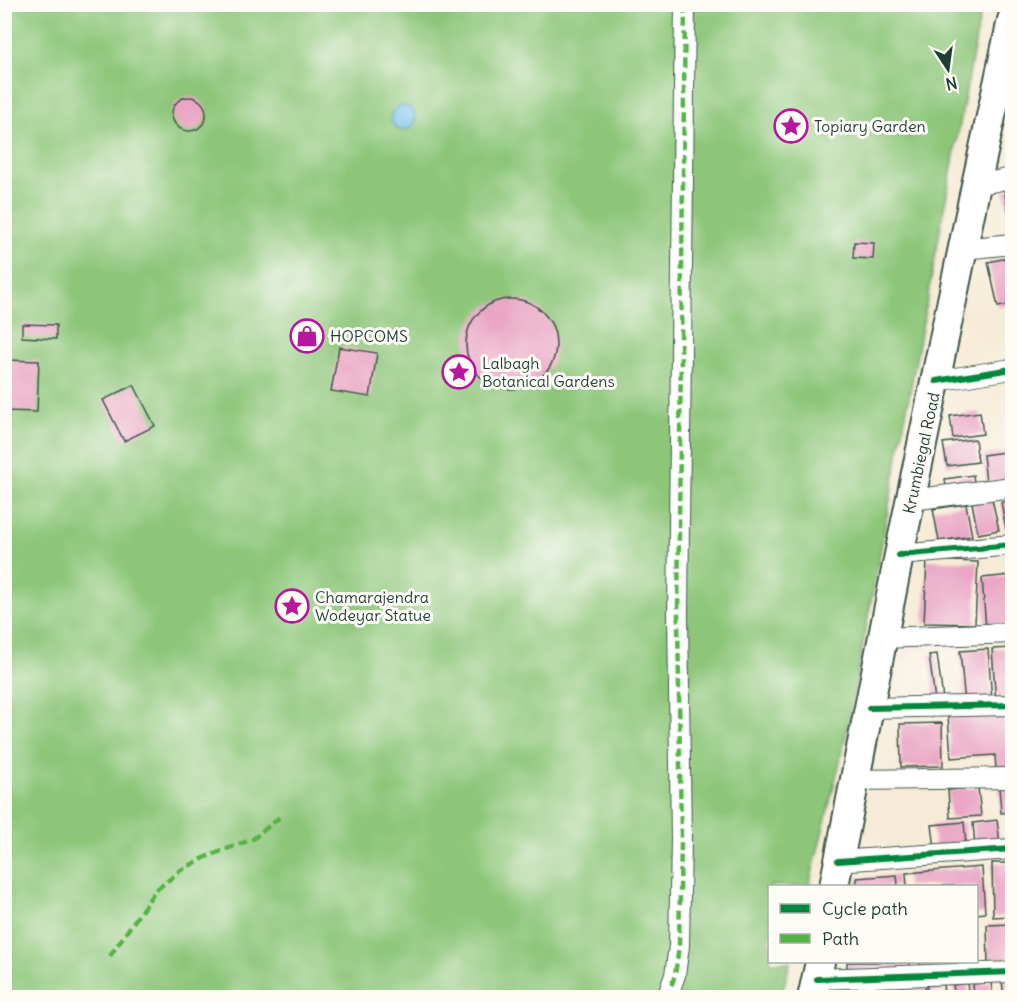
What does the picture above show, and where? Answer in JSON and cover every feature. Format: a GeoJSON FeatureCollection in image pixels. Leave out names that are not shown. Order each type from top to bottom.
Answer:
{"type":"FeatureCollection","features":[{"type":"Feature","properties":{"kind":"main road","name":"Krumbiegal Road"},"geometry":{"type":"LineString","coordinates":[[836,874],[976,184],[1006,78],[1012,20]]}},
{"type":"Feature","properties":{"kind":"street"},"geometry":{"type":"LineString","coordinates":[[668,998],[675,975],[679,946],[681,840],[678,614],[685,4]]}},
{"type":"Feature","properties":{"kind":"street"},"geometry":{"type":"LineString","coordinates":[[976,184],[1012,178]]}},
{"type":"Feature","properties":{"kind":"street"},"geometry":{"type":"LineString","coordinates":[[963,249],[1012,244]]}},
{"type":"Feature","properties":{"kind":"street"},"geometry":{"type":"LineString","coordinates":[[936,381],[1012,369]]}},
{"type":"Feature","properties":{"kind":"street"},"geometry":{"type":"LineString","coordinates":[[911,500],[1012,486]]}},
{"type":"Feature","properties":{"kind":"street"},"geometry":{"type":"LineString","coordinates":[[899,555],[1012,545]]}},
{"type":"Feature","properties":{"kind":"street"},"geometry":{"type":"LineString","coordinates":[[883,638],[1012,633]]}},
{"type":"Feature","properties":{"kind":"street"},"geometry":{"type":"LineString","coordinates":[[869,708],[1012,705]]}},
{"type":"Feature","properties":{"kind":"street"},"geometry":{"type":"LineString","coordinates":[[855,780],[1012,778]]}},
{"type":"Feature","properties":{"kind":"street"},"geometry":{"type":"LineString","coordinates":[[836,874],[1012,849]]}},
{"type":"Feature","properties":{"kind":"street"},"geometry":{"type":"LineString","coordinates":[[816,979],[1012,972]]}},
{"type":"Feature","properties":{"kind":"green space","name":"Lalbagh Botanical Gardens"},"geometry":{"type":"Polygon","coordinates":[[[5,5],[982,5],[845,741],[809,885],[768,885],[768,963],[790,963],[781,997],[5,998],[5,5]]]}},
{"type":"Feature","properties":{"kind":"water"},"geometry":{"type":"Polygon","coordinates":[[[403,106],[411,110],[415,118],[411,126],[403,130],[395,126],[391,118],[395,110],[403,106]]]}},
{"type":"Feature","properties":{"kind":"building"},"geometry":{"type":"Polygon","coordinates":[[[189,97],[201,102],[206,114],[201,126],[189,131],[177,126],[172,114],[177,102],[189,97]]]}},
{"type":"Feature","properties":{"kind":"building"},"geometry":{"type":"Polygon","coordinates":[[[1012,188],[1012,223],[1011,224],[1004,190],[1012,188]]]}},
{"type":"Feature","properties":{"kind":"building"},"geometry":{"type":"Polygon","coordinates":[[[854,242],[874,243],[873,259],[853,258],[854,242]]]}},
{"type":"Feature","properties":{"kind":"building"},"geometry":{"type":"Polygon","coordinates":[[[1012,257],[1012,304],[998,307],[988,262],[1012,257]]]}},
{"type":"Feature","properties":{"kind":"building"},"geometry":{"type":"Polygon","coordinates":[[[511,299],[528,303],[543,312],[552,327],[556,344],[552,361],[543,376],[528,385],[511,389],[494,385],[479,376],[470,361],[466,344],[470,327],[479,312],[494,303],[511,299]]]}},
{"type":"Feature","properties":{"kind":"building"},"geometry":{"type":"Polygon","coordinates":[[[22,324],[56,325],[56,339],[22,337],[22,324]]]}},
{"type":"Feature","properties":{"kind":"building"},"geometry":{"type":"Polygon","coordinates":[[[339,347],[377,353],[370,397],[331,391],[339,347]]]}},
{"type":"Feature","properties":{"kind":"building"},"geometry":{"type":"Polygon","coordinates":[[[4,360],[39,361],[37,412],[4,411],[4,360]]]}},
{"type":"Feature","properties":{"kind":"building"},"geometry":{"type":"Polygon","coordinates":[[[134,385],[155,426],[124,441],[103,400],[134,385]]]}},
{"type":"Feature","properties":{"kind":"building"},"geometry":{"type":"Polygon","coordinates":[[[980,412],[983,434],[953,438],[950,416],[980,412]]]}},
{"type":"Feature","properties":{"kind":"building"},"geometry":{"type":"Polygon","coordinates":[[[975,439],[978,462],[947,466],[943,443],[975,439]]]}},
{"type":"Feature","properties":{"kind":"building"},"geometry":{"type":"Polygon","coordinates":[[[1012,451],[1012,478],[986,482],[983,455],[1012,451]]]}},
{"type":"Feature","properties":{"kind":"building"},"geometry":{"type":"Polygon","coordinates":[[[973,475],[975,490],[947,494],[945,479],[973,475]]]}},
{"type":"Feature","properties":{"kind":"building"},"geometry":{"type":"Polygon","coordinates":[[[992,499],[999,530],[978,534],[972,503],[992,499]]]}},
{"type":"Feature","properties":{"kind":"building"},"geometry":{"type":"Polygon","coordinates":[[[1012,500],[1012,528],[1006,529],[1001,502],[1012,500]]]}},
{"type":"Feature","properties":{"kind":"building"},"geometry":{"type":"Polygon","coordinates":[[[966,504],[972,536],[939,541],[933,509],[966,504]]]}},
{"type":"Feature","properties":{"kind":"building"},"geometry":{"type":"Polygon","coordinates":[[[927,560],[978,562],[975,624],[924,623],[927,560]]]}},
{"type":"Feature","properties":{"kind":"building"},"geometry":{"type":"Polygon","coordinates":[[[1012,575],[1012,626],[986,628],[982,578],[1012,575]]]}},
{"type":"Feature","properties":{"kind":"building"},"geometry":{"type":"Polygon","coordinates":[[[1012,648],[1012,703],[996,704],[992,649],[1012,648]]]}},
{"type":"Feature","properties":{"kind":"building"},"geometry":{"type":"Polygon","coordinates":[[[988,649],[992,701],[965,703],[960,651],[988,649]]]}},
{"type":"Feature","properties":{"kind":"building"},"geometry":{"type":"Polygon","coordinates":[[[937,654],[943,699],[935,700],[929,655],[937,654]]]}},
{"type":"Feature","properties":{"kind":"building"},"geometry":{"type":"Polygon","coordinates":[[[1012,713],[1012,769],[996,770],[995,755],[951,758],[948,716],[1012,713]]]}},
{"type":"Feature","properties":{"kind":"building"},"geometry":{"type":"Polygon","coordinates":[[[942,723],[943,766],[901,767],[900,724],[942,723]]]}},
{"type":"Feature","properties":{"kind":"building"},"geometry":{"type":"Polygon","coordinates":[[[1012,786],[1012,812],[1001,813],[999,787],[1012,786]]]}},
{"type":"Feature","properties":{"kind":"building"},"geometry":{"type":"Polygon","coordinates":[[[978,787],[981,816],[950,818],[948,790],[978,787]]]}},
{"type":"Feature","properties":{"kind":"building"},"geometry":{"type":"Polygon","coordinates":[[[997,820],[1000,844],[975,847],[973,823],[997,820]]]}},
{"type":"Feature","properties":{"kind":"building"},"geometry":{"type":"Polygon","coordinates":[[[964,822],[966,846],[935,849],[932,825],[964,822]]]}},
{"type":"Feature","properties":{"kind":"building"},"geometry":{"type":"Polygon","coordinates":[[[992,863],[1012,863],[1012,916],[993,917],[992,863]]]}},
{"type":"Feature","properties":{"kind":"building"},"geometry":{"type":"Polygon","coordinates":[[[982,867],[985,913],[978,914],[978,885],[907,885],[906,873],[982,867]]]}},
{"type":"Feature","properties":{"kind":"building"},"geometry":{"type":"Polygon","coordinates":[[[897,875],[898,885],[857,885],[857,878],[897,875]]]}},
{"type":"Feature","properties":{"kind":"building"},"geometry":{"type":"Polygon","coordinates":[[[1012,924],[1012,965],[988,965],[987,925],[1012,924]]]}},
{"type":"Feature","properties":{"kind":"building"},"geometry":{"type":"Polygon","coordinates":[[[847,963],[910,963],[910,968],[847,971],[847,963]]]}},
{"type":"Feature","properties":{"kind":"building"},"geometry":{"type":"Polygon","coordinates":[[[920,963],[976,963],[976,964],[921,969],[920,963]]]}},
{"type":"Feature","properties":{"kind":"building"},"geometry":{"type":"Polygon","coordinates":[[[942,980],[944,991],[928,993],[926,983],[942,980]]]}},
{"type":"Feature","properties":{"kind":"building"},"geometry":{"type":"Polygon","coordinates":[[[1012,980],[1012,998],[1004,998],[1002,981],[1012,980]]]}},
{"type":"Feature","properties":{"kind":"building"},"geometry":{"type":"Polygon","coordinates":[[[924,982],[926,998],[902,998],[901,986],[924,982]]]}},
{"type":"Feature","properties":{"kind":"building"},"geometry":{"type":"Polygon","coordinates":[[[991,982],[993,998],[974,998],[973,984],[991,982]]]}},
{"type":"Feature","properties":{"kind":"building"},"geometry":{"type":"Polygon","coordinates":[[[967,983],[969,998],[955,998],[953,985],[967,983]]]}},
{"type":"Feature","properties":{"kind":"building"},"geometry":{"type":"Polygon","coordinates":[[[890,987],[893,998],[867,998],[866,993],[890,987]]]}},
{"type":"Feature","properties":{"kind":"marked path"},"geometry":{"type":"LineString","coordinates":[[667,998],[675,975],[679,946],[681,840],[678,614],[685,4]]}},
{"type":"Feature","properties":{"kind":"marked path"},"geometry":{"type":"LineString","coordinates":[[110,956],[155,891],[181,870],[208,856],[253,839],[280,817]]}},
{"type":"Feature","properties":{"kind":"cycle path"},"geometry":{"type":"LineString","coordinates":[[936,381],[1012,369]]}},
{"type":"Feature","properties":{"kind":"cycle path"},"geometry":{"type":"LineString","coordinates":[[899,555],[1012,545]]}},
{"type":"Feature","properties":{"kind":"cycle path"},"geometry":{"type":"LineString","coordinates":[[869,708],[1012,705]]}},
{"type":"Feature","properties":{"kind":"cycle path"},"geometry":{"type":"LineString","coordinates":[[838,861],[1012,849]]}},
{"type":"Feature","properties":{"kind":"cycle path"},"geometry":{"type":"LineString","coordinates":[[817,979],[1012,972]]}},
{"type":"Feature","properties":{"kind":"place","name":"Topiary Garden"},"geometry":{"type":"Point","coordinates":[791,126]}},
{"type":"Feature","properties":{"kind":"place","name":"HOPCOMS"},"geometry":{"type":"Point","coordinates":[307,336]}},
{"type":"Feature","properties":{"kind":"place","name":"Lalbagh Botanical Gardens"},"geometry":{"type":"Point","coordinates":[459,372]}},
{"type":"Feature","properties":{"kind":"place","name":"Chamarajendra Wodeyar Statue"},"geometry":{"type":"Point","coordinates":[292,606]}}]}
